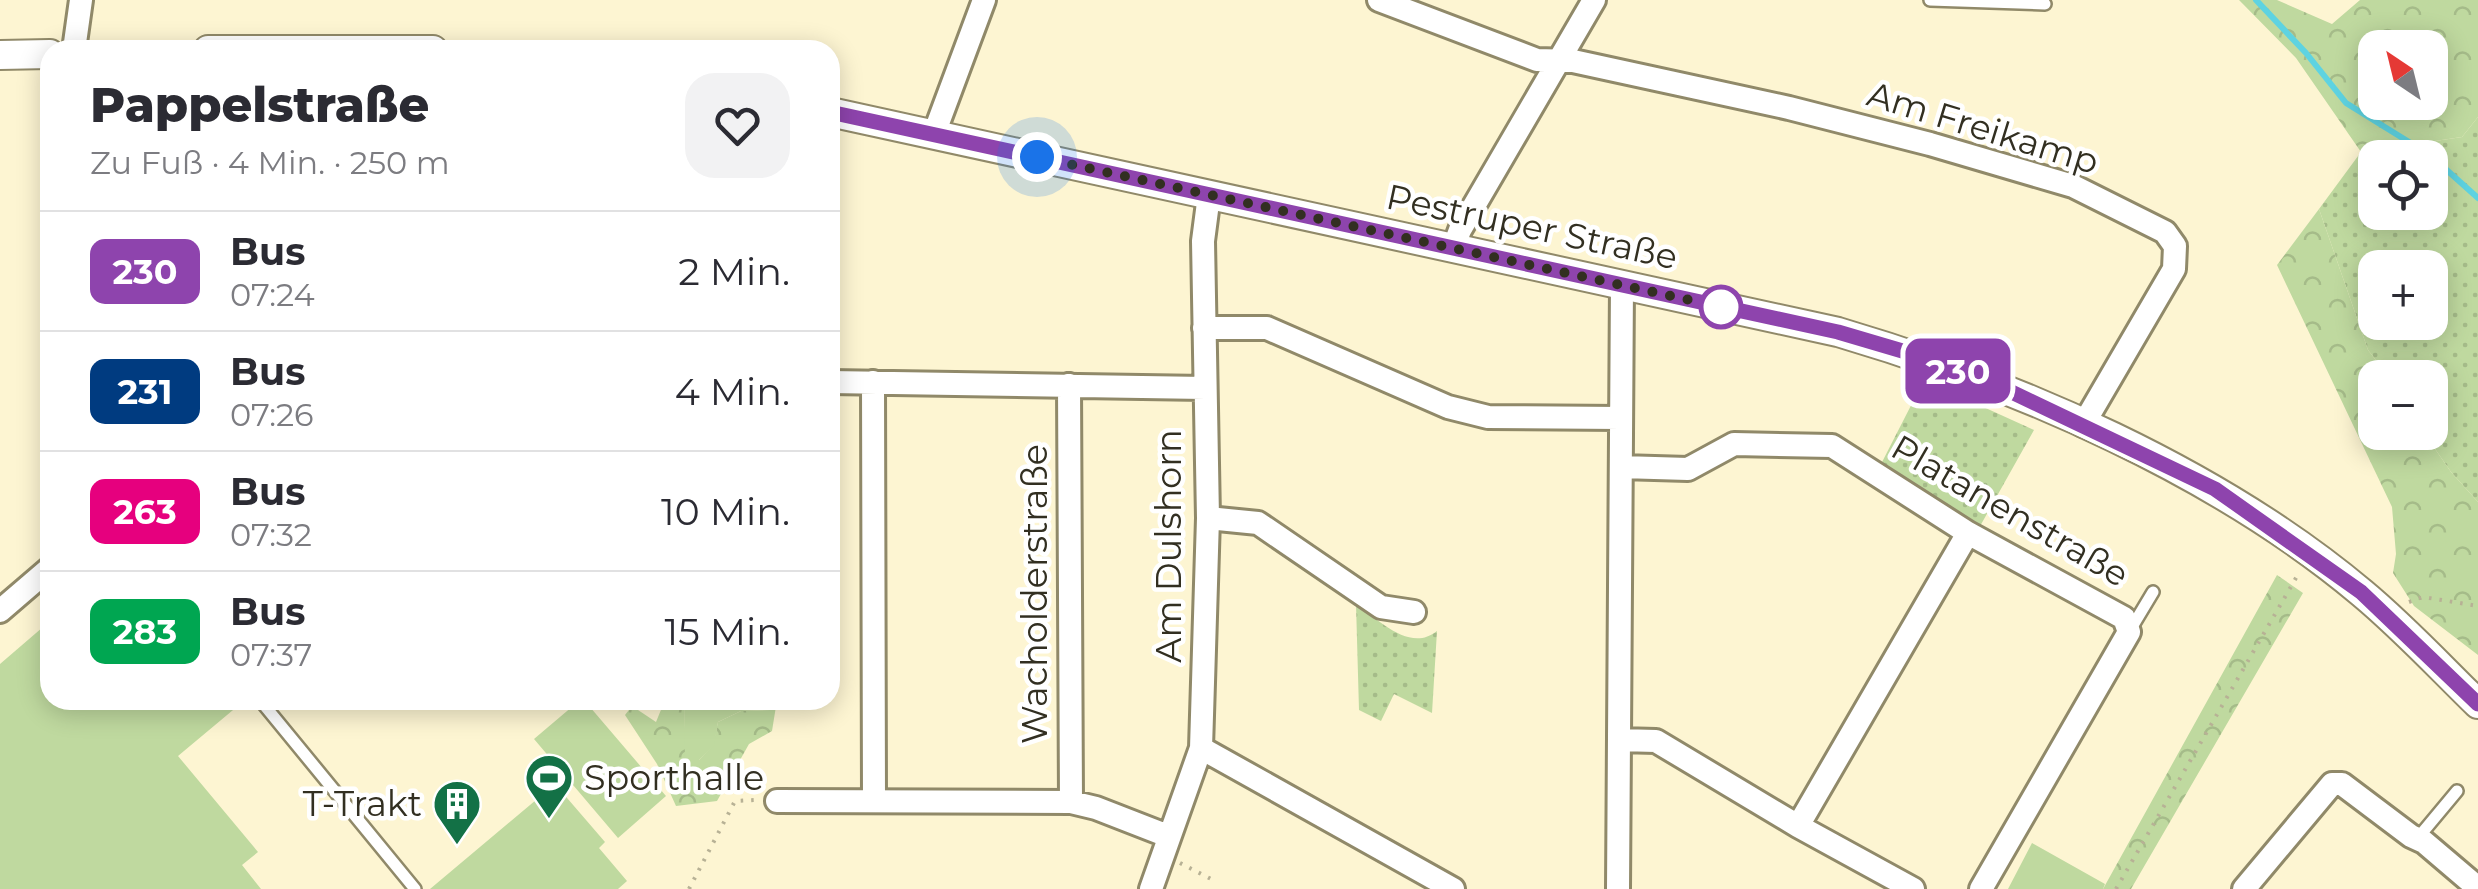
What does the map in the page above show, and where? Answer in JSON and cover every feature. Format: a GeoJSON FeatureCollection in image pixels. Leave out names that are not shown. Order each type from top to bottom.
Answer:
{"type":"FeatureCollection","features":[{"type":"Feature","properties":{"kind":"street"},"geometry":{"type":"LineString","coordinates":[[75,40],[81,0]]}},
{"type":"Feature","properties":{"kind":"street","name":"Am Freikamp"},"geometry":{"type":"LineString","coordinates":[[1379,0],[1537,60],[1559,61],[1771,104],[1930,144],[2073,186],[2165,232],[2175,246],[2174,269],[2083,425]]}},
{"type":"Feature","properties":{"kind":"street"},"geometry":{"type":"LineString","coordinates":[[1453,249],[1460,230],[1594,0]]}},
{"type":"Feature","properties":{"kind":"street"},"geometry":{"type":"LineString","coordinates":[[934,134],[977,2]]}},
{"type":"Feature","properties":{"kind":"street"},"geometry":{"type":"LineString","coordinates":[[0,55],[40,54]]}},
{"type":"Feature","properties":{"kind":"street","name":"Pestruper Straße"},"geometry":{"type":"LineString","coordinates":[[840,114],[1838,332],[1916,355],[1999,386],[2215,489],[2361,592],[2478,704]]}},
{"type":"Feature","properties":{"kind":"street","name":"Am Dulshorn"},"geometry":{"type":"LineString","coordinates":[[1152,889],[1202,748],[1208,518],[1203,241],[1209,194]]}},
{"type":"Feature","properties":{"kind":"street"},"geometry":{"type":"LineString","coordinates":[[1618,889],[1622,285]]}},
{"type":"Feature","properties":{"kind":"street"},"geometry":{"type":"LineString","coordinates":[[1204,328],[1267,328],[1448,408],[1488,417],[1621,418]]}},
{"type":"Feature","properties":{"kind":"street"},"geometry":{"type":"LineString","coordinates":[[840,382],[1205,388]]}},
{"type":"Feature","properties":{"kind":"street"},"geometry":{"type":"LineString","coordinates":[[873,382],[874,801]]}},
{"type":"Feature","properties":{"kind":"street","name":"Wacholderstraße"},"geometry":{"type":"LineString","coordinates":[[1069,385],[1071,802]]}},
{"type":"Feature","properties":{"kind":"street","name":"Platanenstraße"},"geometry":{"type":"LineString","coordinates":[[1621,467],[1688,469],[1734,444],[1832,446],[1968,533],[2124,618],[2129,632],[1981,889]]}},
{"type":"Feature","properties":{"kind":"street"},"geometry":{"type":"LineString","coordinates":[[1208,518],[1258,523],[1382,607],[1414,612]]}},
{"type":"Feature","properties":{"kind":"street"},"geometry":{"type":"LineString","coordinates":[[1798,826],[1968,533]]}},
{"type":"Feature","properties":{"kind":"street"},"geometry":{"type":"LineString","coordinates":[[0,611],[10,590],[40,574]]}},
{"type":"Feature","properties":{"kind":"street"},"geometry":{"type":"LineString","coordinates":[[1619,740],[1656,741],[1913,889]]}},
{"type":"Feature","properties":{"kind":"street"},"geometry":{"type":"LineString","coordinates":[[1202,748],[1453,889]]}},
{"type":"Feature","properties":{"kind":"street"},"geometry":{"type":"LineString","coordinates":[[2244,889],[2332,784],[2342,784],[2478,888]]}},
{"type":"Feature","properties":{"kind":"street"},"geometry":{"type":"LineString","coordinates":[[776,802],[1071,802],[1096,808],[1165,847]]}},
{"type":"Feature","properties":{"kind":"lane"},"geometry":{"type":"LineString","coordinates":[[1930,0],[2044,4]]}},
{"type":"Feature","properties":{"kind":"lane"},"geometry":{"type":"LineString","coordinates":[[2129,632],[2153,592]]}},
{"type":"Feature","properties":{"kind":"lane"},"geometry":{"type":"LineString","coordinates":[[268,710],[415,889]]}},
{"type":"Feature","properties":{"kind":"lane"},"geometry":{"type":"LineString","coordinates":[[2417,839],[2457,791]]}},
{"type":"Feature","properties":{"kind":"path"},"geometry":{"type":"LineString","coordinates":[[2116,889],[2310,554]]}},
{"type":"Feature","properties":{"kind":"path"},"geometry":{"type":"LineString","coordinates":[[2400,605],[2422,597],[2478,606]]}},
{"type":"Feature","properties":{"kind":"path"},"geometry":{"type":"LineString","coordinates":[[688,889],[734,801],[776,802]]}},
{"type":"Feature","properties":{"kind":"path"},"geometry":{"type":"LineString","coordinates":[[1165,847],[1174,860],[1212,880],[1210,883]]}},
{"type":"Feature","properties":{"kind":"green space"},"geometry":{"type":"Polygon","coordinates":[[[2239,0],[2277,0],[2332,24],[2360,0],[2478,0],[2478,117],[2462,137],[2358,140],[2358,148],[2296,58],[2239,0]]]}},
{"type":"Feature","properties":{"kind":"green space"},"geometry":{"type":"Polygon","coordinates":[[[2478,117],[2478,502],[2436,450],[2448,450],[2448,360],[2376,360],[2365,340],[2448,340],[2448,250],[2358,250],[2358,321],[2319,209],[2358,156],[2358,230],[2448,230],[2448,140],[2442,140],[2462,137],[2478,117]]]}},
{"type":"Feature","properties":{"kind":"green space"},"geometry":{"type":"Polygon","coordinates":[[[2319,209],[2358,321],[2358,340],[2365,340],[2376,360],[2358,360],[2358,435],[2277,265],[2319,209]]]}},
{"type":"Feature","properties":{"kind":"green space"},"geometry":{"type":"Polygon","coordinates":[[[1924,380],[2034,430],[1979,528],[1879,468],[1924,380]]]}},
{"type":"Feature","properties":{"kind":"green space"},"geometry":{"type":"Polygon","coordinates":[[[2365,450],[2436,450],[2478,502],[2478,655],[2414,606],[2393,573],[2396,554],[2392,507],[2365,450]]]}},
{"type":"Feature","properties":{"kind":"green space"},"geometry":{"type":"Polygon","coordinates":[[[2277,575],[2303,593],[2131,889],[2103,889],[2277,575]]]}},
{"type":"Feature","properties":{"kind":"green space"},"geometry":{"type":"Polygon","coordinates":[[[1356,604],[1406,636],[1427,637],[1437,631],[1432,713],[1394,694],[1381,721],[1359,710],[1356,604]]]}},
{"type":"Feature","properties":{"kind":"green space"},"geometry":{"type":"Polygon","coordinates":[[[40,630],[40,710],[233,710],[178,756],[258,852],[242,865],[261,889],[0,889],[0,664],[40,630]]]}},
{"type":"Feature","properties":{"kind":"green space"},"geometry":{"type":"Polygon","coordinates":[[[568,710],[593,710],[666,796],[618,838],[534,739],[568,710]]]}},
{"type":"Feature","properties":{"kind":"green space"},"geometry":{"type":"Polygon","coordinates":[[[629,710],[638,710],[656,722],[661,710],[684,710],[686,760],[699,760],[713,746],[718,722],[741,711],[775,710],[772,731],[749,744],[717,801],[676,806],[657,764],[625,715],[629,710]]]}},
{"type":"Feature","properties":{"kind":"green space"},"geometry":{"type":"Polygon","coordinates":[[[684,710],[771,710],[741,711],[718,722],[714,746],[699,760],[685,760],[684,710]]]}},
{"type":"Feature","properties":{"kind":"green space","name":"Sporthalle"},"geometry":{"type":"Polygon","coordinates":[[[555,784],[605,842],[599,848],[627,881],[618,889],[430,889],[555,784]]]}},
{"type":"Feature","properties":{"kind":"green space"},"geometry":{"type":"Polygon","coordinates":[[[2032,843],[2105,884],[2103,889],[2008,889],[2032,843]]]}},
{"type":"Feature","properties":{"kind":"waterway"},"geometry":{"type":"LineString","coordinates":[[2256,0],[2346,103],[2430,155],[2478,198]]}},
{"type":"Feature","properties":{"kind":"bus line","name":"230"},"geometry":{"type":"LineString","coordinates":[[840,114],[1838,332],[1916,355],[1999,386],[2215,489],[2361,592],[2478,704]]}},
{"type":"Feature","properties":{"kind":"place","name":"Sporthalle"},"geometry":{"type":"Point","coordinates":[549,820]}},
{"type":"Feature","properties":{"kind":"place","name":"T-Trakt"},"geometry":{"type":"Point","coordinates":[457,846]}},
{"type":"Feature","properties":{"kind":"route"},"geometry":{"type":"LineString","coordinates":[[1037,157],[1726,308],[1721,307]]}}]}
